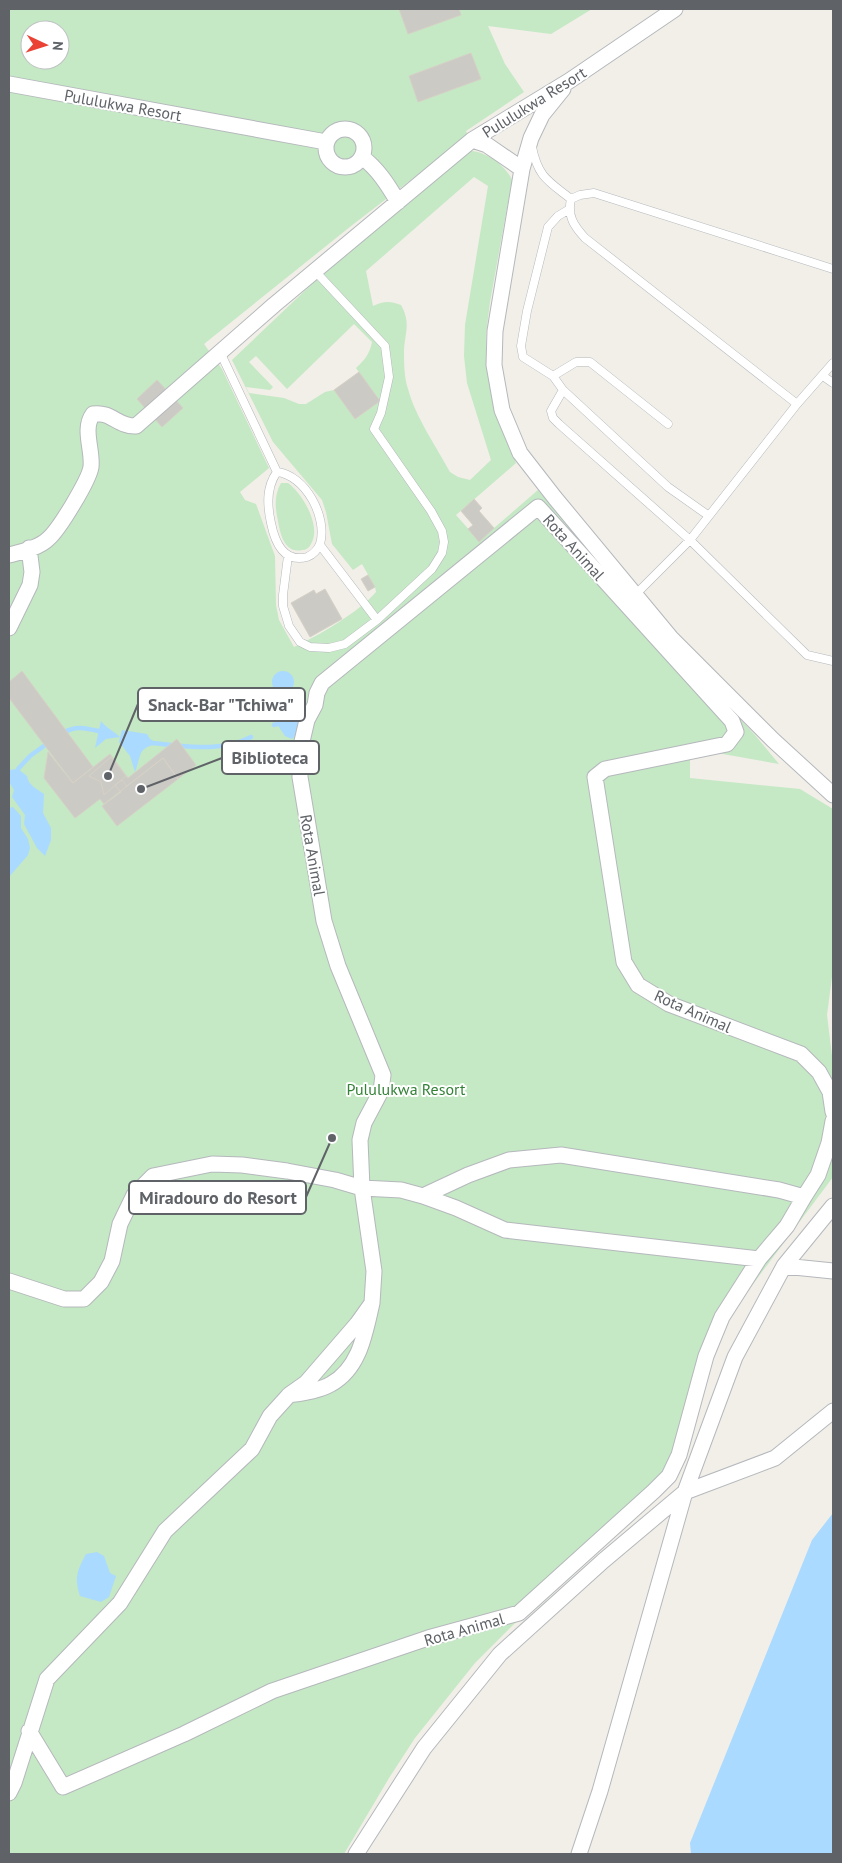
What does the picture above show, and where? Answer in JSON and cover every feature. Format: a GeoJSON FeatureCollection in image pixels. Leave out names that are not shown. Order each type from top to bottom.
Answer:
{"type":"FeatureCollection","features":[{"type":"Feature","properties":{"kind":"street","name":"Pululukwa Resort"},"geometry":{"type":"LineString","coordinates":[[29,548],[46,541],[54,534],[87,479],[91,467],[88,421],[93,414],[102,412],[128,426],[136,426],[315,271],[472,140],[569,81],[675,9]]}},
{"type":"Feature","properties":{"kind":"street"},"geometry":{"type":"LineString","coordinates":[[569,81],[542,115],[531,138],[522,169],[495,332],[494,365],[502,410],[520,453],[671,638],[773,740],[833,794]]}},
{"type":"Feature","properties":{"kind":"street","name":"Pululukwa Resort"},"geometry":{"type":"LineString","coordinates":[[9,84],[326,142]]}},
{"type":"Feature","properties":{"kind":"street"},"geometry":{"type":"LineString","coordinates":[[346,129],[352,130],[357,133],[364,144],[362,157],[353,166],[335,165],[327,155],[326,142],[334,132],[346,129]]}},
{"type":"Feature","properties":{"kind":"street"},"geometry":{"type":"LineString","coordinates":[[472,140],[487,145],[522,169]]}},
{"type":"Feature","properties":{"kind":"street"},"geometry":{"type":"LineString","coordinates":[[362,157],[373,165],[398,202]]}},
{"type":"Feature","properties":{"kind":"street","name":"Rota Animal"},"geometry":{"type":"LineString","coordinates":[[289,1396],[330,1385],[343,1376],[354,1362],[364,1337],[372,1303],[374,1271],[362,1188],[360,1140],[364,1123],[381,1091],[383,1075],[338,966],[324,921],[300,777],[300,750],[307,720],[315,705],[316,693],[322,683],[538,507],[732,721],[736,732],[727,744],[605,770],[595,777],[624,962],[638,986],[669,1004],[801,1054],[819,1072],[830,1092],[833,1112]]}},
{"type":"Feature","properties":{"kind":"street"},"geometry":{"type":"LineString","coordinates":[[9,555],[29,548],[32,572],[30,585],[9,628]]}},
{"type":"Feature","properties":{"kind":"street","name":"Rota Animal"},"geometry":{"type":"LineString","coordinates":[[29,1732],[63,1787],[184,1734],[272,1691],[428,1638],[519,1613],[654,1492],[669,1476],[679,1455],[706,1356],[722,1317],[759,1260],[787,1226],[818,1175],[829,1143],[833,1121]]}},
{"type":"Feature","properties":{"kind":"street"},"geometry":{"type":"LineString","coordinates":[[423,1196],[468,1175],[509,1160],[561,1155],[779,1190],[804,1196]]}},
{"type":"Feature","properties":{"kind":"street"},"geometry":{"type":"LineString","coordinates":[[9,1281],[64,1299],[84,1299],[101,1282],[112,1262],[120,1224],[134,1195],[153,1176],[212,1164],[242,1165],[287,1171],[335,1180],[362,1188],[401,1190],[456,1208],[505,1230],[759,1260]]}},
{"type":"Feature","properties":{"kind":"street"},"geometry":{"type":"LineString","coordinates":[[579,1854],[600,1791],[685,1492],[735,1357],[784,1266],[833,1206]]}},
{"type":"Feature","properties":{"kind":"street"},"geometry":{"type":"LineString","coordinates":[[784,1266],[833,1271]]}},
{"type":"Feature","properties":{"kind":"street"},"geometry":{"type":"LineString","coordinates":[[9,1793],[14,1783],[47,1679],[120,1603],[165,1531],[252,1449],[270,1416],[289,1396],[306,1383],[358,1324],[372,1303]]}},
{"type":"Feature","properties":{"kind":"street"},"geometry":{"type":"LineString","coordinates":[[356,1854],[424,1748],[500,1654],[603,1561],[685,1492],[775,1458],[833,1411]]}},
{"type":"Feature","properties":{"kind":"lane"},"geometry":{"type":"LineString","coordinates":[[531,138],[541,175],[571,200]]}},
{"type":"Feature","properties":{"kind":"lane"},"geometry":{"type":"LineString","coordinates":[[797,404],[585,238],[574,226],[568,210],[571,200],[580,195],[594,193],[833,269]]}},
{"type":"Feature","properties":{"kind":"lane"},"geometry":{"type":"LineString","coordinates":[[568,210],[558,216],[548,227],[527,311],[521,346],[523,357],[553,376],[563,390],[668,486],[709,516]]}},
{"type":"Feature","properties":{"kind":"lane"},"geometry":{"type":"LineString","coordinates":[[288,556],[283,606],[289,626],[300,642],[310,646],[329,648],[345,644],[377,620],[432,569],[442,553],[444,542],[442,531],[431,511],[374,429],[381,413],[389,377],[385,346],[315,271]]}},
{"type":"Feature","properties":{"kind":"lane"},"geometry":{"type":"LineString","coordinates":[[220,352],[277,472]]}},
{"type":"Feature","properties":{"kind":"lane"},"geometry":{"type":"LineString","coordinates":[[553,376],[576,362],[590,362],[668,424]]}},
{"type":"Feature","properties":{"kind":"lane"},"geometry":{"type":"LineString","coordinates":[[636,594],[690,540],[797,404],[833,363]]}},
{"type":"Feature","properties":{"kind":"lane"},"geometry":{"type":"LineString","coordinates":[[823,376],[833,383]]}},
{"type":"Feature","properties":{"kind":"lane"},"geometry":{"type":"LineString","coordinates":[[563,390],[552,411],[553,418],[690,540],[807,655],[833,661]]}},
{"type":"Feature","properties":{"kind":"lane"},"geometry":{"type":"LineString","coordinates":[[277,472],[296,478],[308,492],[316,508],[321,528],[320,545],[312,556],[299,559],[288,556],[281,548],[273,532],[268,493],[272,479],[277,472]]}},
{"type":"Feature","properties":{"kind":"lane"},"geometry":{"type":"LineString","coordinates":[[320,545],[377,620]]}},
{"type":"Feature","properties":{"kind":"green space","name":"Pululukwa Resort"},"geometry":{"type":"Polygon","coordinates":[[[9,9],[592,9],[551,34],[488,26],[505,64],[524,92],[466,131],[468,136],[351,226],[204,344],[222,369],[269,468],[240,492],[245,500],[256,504],[275,556],[276,605],[279,620],[294,647],[315,637],[349,615],[369,600],[376,592],[362,564],[353,570],[332,544],[322,500],[273,442],[232,360],[314,282],[471,151],[489,157],[501,165],[512,180],[490,302],[486,334],[486,365],[498,417],[516,463],[456,515],[479,541],[538,490],[632,603],[755,735],[779,764],[717,753],[690,758],[690,778],[800,789],[833,809],[833,969],[827,1015],[833,1064],[833,1177],[750,1288],[725,1326],[712,1358],[688,1447],[637,1513],[513,1625],[475,1663],[415,1738],[344,1854],[9,1854],[9,9]],[[474,177],[366,271],[373,306],[384,302],[394,303],[401,305],[404,311],[407,322],[404,350],[406,380],[411,399],[421,421],[450,472],[458,477],[470,480],[491,460],[467,383],[464,356],[465,325],[488,186],[474,177]],[[354,324],[287,389],[256,356],[249,362],[273,387],[270,390],[246,387],[249,393],[284,398],[299,404],[306,404],[325,392],[334,390],[355,419],[380,401],[356,368],[367,356],[372,342],[354,324]]]}},
{"type":"Feature","properties":{"kind":"green space"},"geometry":{"type":"Polygon","coordinates":[[[281,483],[288,483],[299,494],[309,510],[314,528],[314,537],[305,550],[291,549],[282,537],[276,506],[277,492],[281,483]]]}},
{"type":"Feature","properties":{"kind":"water"},"geometry":{"type":"Polygon","coordinates":[[[283,671],[293,678],[294,682],[287,692],[283,693],[273,686],[272,682],[279,672],[283,671]]]}},
{"type":"Feature","properties":{"kind":"water"},"geometry":{"type":"Polygon","coordinates":[[[281,699],[292,705],[298,716],[299,729],[292,739],[285,736],[277,724],[278,714],[272,708],[281,699]]]}},
{"type":"Feature","properties":{"kind":"water"},"geometry":{"type":"Polygon","coordinates":[[[101,721],[120,737],[106,739],[95,748],[101,721]]]}},
{"type":"Feature","properties":{"kind":"water"},"geometry":{"type":"Polygon","coordinates":[[[122,730],[147,734],[150,739],[158,744],[143,750],[135,772],[130,756],[119,742],[122,730]]]}},
{"type":"Feature","properties":{"kind":"water"},"geometry":{"type":"Polygon","coordinates":[[[18,769],[27,776],[31,784],[44,794],[43,813],[51,828],[51,840],[45,856],[37,848],[24,824],[25,815],[12,797],[14,790],[9,782],[9,770],[18,769]]]}},
{"type":"Feature","properties":{"kind":"water"},"geometry":{"type":"Polygon","coordinates":[[[13,807],[21,816],[21,828],[28,839],[30,848],[28,855],[9,877],[9,808],[13,807]]]}},
{"type":"Feature","properties":{"kind":"water"},"geometry":{"type":"Polygon","coordinates":[[[833,1513],[833,1854],[691,1854],[690,1843],[812,1540],[833,1513]]]}},
{"type":"Feature","properties":{"kind":"water"},"geometry":{"type":"Polygon","coordinates":[[[97,1552],[104,1556],[110,1573],[116,1576],[109,1597],[101,1602],[80,1596],[77,1584],[79,1570],[86,1554],[97,1552]]]}},
{"type":"Feature","properties":{"kind":"building"},"geometry":{"type":"Polygon","coordinates":[[[399,9],[459,9],[461,15],[408,34],[399,9]]]}},
{"type":"Feature","properties":{"kind":"building"},"geometry":{"type":"Polygon","coordinates":[[[471,53],[481,79],[418,102],[409,76],[471,53]]]}},
{"type":"Feature","properties":{"kind":"building"},"geometry":{"type":"Polygon","coordinates":[[[359,372],[380,401],[355,419],[334,390],[359,372]]]}},
{"type":"Feature","properties":{"kind":"building"},"geometry":{"type":"Polygon","coordinates":[[[157,380],[183,408],[162,427],[137,399],[157,380]]]}},
{"type":"Feature","properties":{"kind":"building"},"geometry":{"type":"Polygon","coordinates":[[[474,499],[482,508],[479,511],[494,528],[479,542],[468,529],[473,525],[461,511],[474,499]]]}},
{"type":"Feature","properties":{"kind":"building"},"geometry":{"type":"Polygon","coordinates":[[[368,575],[375,587],[368,591],[361,579],[368,575]]]}},
{"type":"Feature","properties":{"kind":"building"},"geometry":{"type":"Polygon","coordinates":[[[325,589],[342,619],[310,637],[291,603],[314,590],[316,594],[325,589]]]}},
{"type":"Feature","properties":{"kind":"building"},"geometry":{"type":"Polygon","coordinates":[[[22,671],[93,767],[73,783],[9,698],[9,682],[22,671]]]}},
{"type":"Feature","properties":{"kind":"building"},"geometry":{"type":"Polygon","coordinates":[[[177,739],[196,765],[178,779],[163,758],[104,804],[100,799],[75,818],[44,778],[48,752],[73,783],[110,754],[128,778],[177,739]]]}},
{"type":"Feature","properties":{"kind":"building"},"geometry":{"type":"Polygon","coordinates":[[[111,757],[126,776],[104,795],[101,782],[89,776],[111,757]]]}},
{"type":"Feature","properties":{"kind":"building"},"geometry":{"type":"Polygon","coordinates":[[[163,758],[178,779],[117,826],[102,806],[121,792],[115,785],[122,780],[127,786],[163,758]]]}},
{"type":"Feature","properties":{"kind":"waterway"},"geometry":{"type":"LineString","coordinates":[[63,733],[78,728],[103,732]]}},
{"type":"Feature","properties":{"kind":"waterway"},"geometry":{"type":"LineString","coordinates":[[152,743],[190,747],[215,747],[239,742],[251,737]]}},
{"type":"Feature","properties":{"kind":"waterway"},"geometry":{"type":"LineString","coordinates":[[18,769],[30,756],[48,743]]}},
{"type":"Feature","properties":{"kind":"place","name":"Snack-Bar \"Tchiwa\""},"geometry":{"type":"Point","coordinates":[108,776]}},
{"type":"Feature","properties":{"kind":"place","name":"Biblioteca"},"geometry":{"type":"Point","coordinates":[141,789]}},
{"type":"Feature","properties":{"kind":"place","name":"Miradouro do Resort"},"geometry":{"type":"Point","coordinates":[332,1138]}}]}
